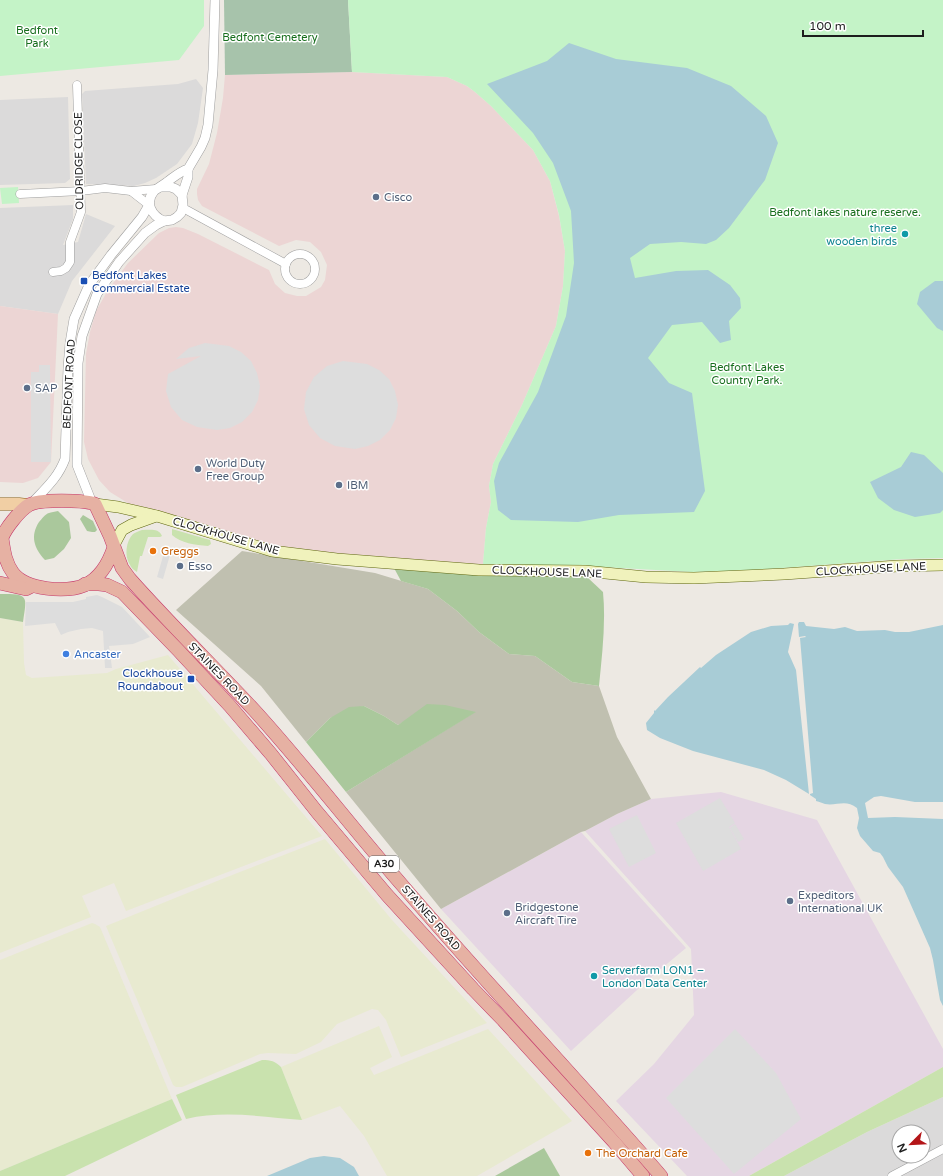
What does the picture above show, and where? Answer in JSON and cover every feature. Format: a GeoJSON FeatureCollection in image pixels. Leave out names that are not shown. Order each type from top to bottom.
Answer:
{"type":"FeatureCollection","features":[{"type":"Feature","properties":{"kind":"highway"},"geometry":{"type":"LineString","coordinates":[[58,501],[93,504],[106,526],[114,546],[110,559],[103,570],[85,584],[66,589],[34,586],[18,578],[13,573],[6,560],[1,536],[16,517],[30,504],[58,501]]}},
{"type":"Feature","properties":{"kind":"highway","name":"STAINES ROAD"},"geometry":{"type":"LineString","coordinates":[[114,546],[122,568],[130,580],[294,755],[401,885],[484,979],[617,1124],[661,1176]]}},
{"type":"Feature","properties":{"kind":"highway"},"geometry":{"type":"LineString","coordinates":[[0,583],[26,588],[34,586]]}},
{"type":"Feature","properties":{"kind":"highway","name":"STAINES ROAD"},"geometry":{"type":"LineString","coordinates":[[85,584],[107,585],[122,592],[178,650],[230,706],[271,754],[387,896],[467,984],[503,1020],[643,1176]]}},
{"type":"Feature","properties":{"kind":"main road"},"geometry":{"type":"LineString","coordinates":[[0,504],[30,504]]}},
{"type":"Feature","properties":{"kind":"main road","name":"CLOCKHOUSE LANE"},"geometry":{"type":"LineString","coordinates":[[93,504],[118,506],[157,516],[272,551],[337,559],[479,570],[585,571],[646,577],[694,578],[784,574],[897,566],[943,565]]}},
{"type":"Feature","properties":{"kind":"main road"},"geometry":{"type":"LineString","coordinates":[[114,546],[119,534],[125,528],[157,516]]}},
{"type":"Feature","properties":{"kind":"street"},"geometry":{"type":"LineString","coordinates":[[182,195],[188,177],[188,169],[205,138],[208,125],[213,70],[214,0]]}},
{"type":"Feature","properties":{"kind":"street","name":"OLDRIDGE CLOSE"},"geometry":{"type":"LineString","coordinates":[[53,272],[61,271],[66,268],[70,262],[70,242],[81,212],[77,85]]}},
{"type":"Feature","properties":{"kind":"street"},"geometry":{"type":"LineString","coordinates":[[158,188],[181,171],[188,169]]}},
{"type":"Feature","properties":{"kind":"street"},"geometry":{"type":"LineString","coordinates":[[20,194],[81,191],[105,188],[131,191],[171,187],[176,189],[182,195],[184,201],[183,208],[286,264]]}},
{"type":"Feature","properties":{"kind":"street","name":"BEDFONT ROAD"},"geometry":{"type":"LineString","coordinates":[[30,504],[52,483],[61,470],[65,459],[68,368],[74,319],[89,285],[142,217],[150,205],[151,196],[158,188]]}},
{"type":"Feature","properties":{"kind":"street"},"geometry":{"type":"LineString","coordinates":[[131,191],[150,205],[150,209],[156,217],[164,220]]}},
{"type":"Feature","properties":{"kind":"street","name":"BEDFONT ROAD"},"geometry":{"type":"LineString","coordinates":[[93,504],[77,465],[78,363],[82,336],[97,294],[119,262],[145,234],[164,220],[172,220],[177,217],[183,208]]}},
{"type":"Feature","properties":{"kind":"street"},"geometry":{"type":"LineString","coordinates":[[892,1176],[943,1149]]}},
{"type":"Feature","properties":{"kind":"shaded area"},"geometry":{"type":"Polygon","coordinates":[[[352,72],[447,77],[467,86],[491,106],[533,150],[550,181],[559,216],[565,251],[563,286],[556,326],[522,405],[493,464],[489,486],[491,502],[486,528],[483,564],[298,559],[149,516],[110,492],[99,480],[88,459],[84,442],[86,354],[96,311],[108,290],[128,263],[159,233],[169,228],[176,227],[198,234],[269,270],[275,284],[285,293],[297,296],[306,296],[321,287],[325,280],[327,265],[321,252],[310,242],[296,240],[279,246],[202,206],[198,200],[197,189],[209,164],[217,133],[225,75],[352,72]]]}},
{"type":"Feature","properties":{"kind":"shaded area"},"geometry":{"type":"Polygon","coordinates":[[[196,79],[203,88],[198,123],[192,144],[177,164],[156,178],[134,186],[86,184],[82,94],[85,91],[178,84],[196,79]]]}},
{"type":"Feature","properties":{"kind":"shaded area"},"geometry":{"type":"Polygon","coordinates":[[[68,97],[70,179],[65,183],[0,185],[0,100],[68,97]]]}},
{"type":"Feature","properties":{"kind":"shaded area"},"geometry":{"type":"Polygon","coordinates":[[[73,205],[73,219],[63,245],[78,242],[86,214],[115,226],[72,281],[58,314],[0,306],[0,208],[73,205]]]}},
{"type":"Feature","properties":{"kind":"shaded area","name":"SAP"},"geometry":{"type":"Polygon","coordinates":[[[0,306],[58,314],[51,462],[38,478],[23,483],[0,482],[0,306]]]}},
{"type":"Feature","properties":{"kind":"shaded area"},"geometry":{"type":"Polygon","coordinates":[[[205,343],[229,346],[241,352],[251,361],[257,373],[260,386],[258,400],[252,412],[242,422],[230,428],[217,430],[197,427],[182,420],[171,407],[166,391],[168,374],[201,356],[176,359],[189,348],[205,343]]]}},
{"type":"Feature","properties":{"kind":"shaded area"},"geometry":{"type":"Polygon","coordinates":[[[343,361],[367,364],[379,370],[389,379],[395,391],[398,405],[396,418],[390,430],[380,440],[368,446],[355,449],[335,446],[320,438],[309,425],[304,409],[306,392],[314,377],[327,366],[343,361]]]}},
{"type":"Feature","properties":{"kind":"shaded area"},"geometry":{"type":"Polygon","coordinates":[[[39,365],[50,365],[51,462],[31,462],[31,372],[39,372],[39,365]]]}},
{"type":"Feature","properties":{"kind":"shaded area"},"geometry":{"type":"Polygon","coordinates":[[[166,546],[172,548],[163,579],[157,577],[166,546]]]}},
{"type":"Feature","properties":{"kind":"shaded area"},"geometry":{"type":"Polygon","coordinates":[[[242,551],[375,573],[428,589],[457,611],[479,632],[509,654],[535,656],[572,682],[599,686],[617,737],[651,799],[581,832],[441,909],[346,792],[475,712],[410,718],[398,725],[364,706],[330,718],[306,742],[261,686],[176,610],[242,551]]]}},
{"type":"Feature","properties":{"kind":"shaded area"},"geometry":{"type":"Polygon","coordinates":[[[97,595],[122,607],[150,637],[133,644],[109,646],[112,668],[105,668],[103,631],[92,628],[81,629],[61,635],[55,623],[25,626],[26,602],[73,602],[97,595]]]}},
{"type":"Feature","properties":{"kind":"shaded area"},"geometry":{"type":"Polygon","coordinates":[[[0,618],[23,622],[24,663],[26,675],[32,678],[107,673],[116,669],[168,655],[322,836],[126,911],[114,883],[82,896],[91,917],[0,953],[0,618]]]}},
{"type":"Feature","properties":{"kind":"shaded area"},"geometry":{"type":"Polygon","coordinates":[[[721,792],[817,820],[943,1049],[943,1067],[749,1176],[687,1176],[616,1101],[654,1064],[694,1015],[691,949],[585,831],[617,814],[651,799],[721,792]]]}},
{"type":"Feature","properties":{"kind":"shaded area"},"geometry":{"type":"Polygon","coordinates":[[[720,798],[735,823],[729,827],[741,849],[703,871],[676,823],[720,798]]]}},
{"type":"Feature","properties":{"kind":"shaded area"},"geometry":{"type":"Polygon","coordinates":[[[637,815],[656,853],[629,867],[609,829],[637,815]]]}},
{"type":"Feature","properties":{"kind":"shaded area"},"geometry":{"type":"Polygon","coordinates":[[[735,824],[744,839],[738,842],[730,828],[735,824]]]}},
{"type":"Feature","properties":{"kind":"shaded area"},"geometry":{"type":"Polygon","coordinates":[[[581,832],[686,948],[650,978],[571,1051],[441,909],[581,832]]]}},
{"type":"Feature","properties":{"kind":"shaded area"},"geometry":{"type":"Polygon","coordinates":[[[325,839],[392,920],[487,1023],[401,1057],[386,1020],[378,1010],[372,1009],[337,1024],[321,1042],[296,1054],[260,1054],[182,1087],[176,1087],[173,1085],[106,926],[325,839]]]}},
{"type":"Feature","properties":{"kind":"shaded area"},"geometry":{"type":"Polygon","coordinates":[[[92,923],[100,927],[172,1099],[0,1171],[0,960],[92,923]]]}},
{"type":"Feature","properties":{"kind":"shaded area"},"geometry":{"type":"Polygon","coordinates":[[[379,1026],[392,1057],[370,1068],[374,1075],[488,1029],[572,1121],[477,1176],[387,1176],[364,1136],[340,1106],[302,1120],[281,1067],[379,1026]]]}},
{"type":"Feature","properties":{"kind":"shaded area"},"geometry":{"type":"Polygon","coordinates":[[[735,1029],[776,1073],[801,1119],[734,1174],[666,1098],[735,1029]]]}},
{"type":"Feature","properties":{"kind":"shaded area"},"geometry":{"type":"Polygon","coordinates":[[[943,1097],[943,1176],[784,1176],[867,1132],[943,1097]]]}},
{"type":"Feature","properties":{"kind":"green space","name":"Bedfont Park"},"geometry":{"type":"Polygon","coordinates":[[[0,0],[204,0],[204,26],[179,60],[0,76],[0,0]]]}},
{"type":"Feature","properties":{"kind":"green space","name":"Bedfont Cemetery"},"geometry":{"type":"Polygon","coordinates":[[[224,0],[348,0],[352,72],[225,75],[224,0]]]}},
{"type":"Feature","properties":{"kind":"green space","name":"Bedfont Lakes Country Park."},"geometry":{"type":"Polygon","coordinates":[[[348,0],[943,0],[943,558],[902,559],[757,570],[692,572],[584,566],[483,564],[486,528],[491,502],[489,486],[493,464],[522,405],[556,326],[563,286],[565,251],[559,215],[550,181],[533,150],[491,106],[467,86],[447,77],[352,72],[348,0]]]}},
{"type":"Feature","properties":{"kind":"green space"},"geometry":{"type":"Polygon","coordinates":[[[18,187],[19,203],[2,204],[0,188],[18,187]]]}},
{"type":"Feature","properties":{"kind":"green space"},"geometry":{"type":"Polygon","coordinates":[[[58,511],[69,522],[71,538],[64,549],[54,558],[45,560],[38,551],[34,542],[36,527],[45,515],[58,511]]]}},
{"type":"Feature","properties":{"kind":"green space"},"geometry":{"type":"Polygon","coordinates":[[[83,515],[93,521],[97,530],[95,532],[87,531],[80,519],[83,515]]]}},
{"type":"Feature","properties":{"kind":"green space"},"geometry":{"type":"Polygon","coordinates":[[[172,529],[210,540],[211,544],[208,546],[184,542],[172,535],[172,529]]]}},
{"type":"Feature","properties":{"kind":"green space"},"geometry":{"type":"Polygon","coordinates":[[[142,530],[156,531],[161,533],[162,536],[148,537],[142,556],[140,556],[137,572],[132,568],[126,553],[127,545],[133,534],[142,530]]]}},
{"type":"Feature","properties":{"kind":"green space"},"geometry":{"type":"Polygon","coordinates":[[[394,568],[587,577],[603,592],[604,627],[599,686],[572,682],[535,656],[509,654],[479,632],[457,611],[428,589],[401,581],[394,568]]]}},
{"type":"Feature","properties":{"kind":"green space"},"geometry":{"type":"Polygon","coordinates":[[[0,594],[16,595],[24,598],[25,606],[23,622],[0,618],[0,594]]]}},
{"type":"Feature","properties":{"kind":"green space"},"geometry":{"type":"Polygon","coordinates":[[[427,704],[445,705],[476,712],[346,792],[306,742],[330,718],[349,707],[364,706],[398,725],[427,704]]]}},
{"type":"Feature","properties":{"kind":"green space"},"geometry":{"type":"Polygon","coordinates":[[[262,1060],[273,1061],[281,1067],[302,1120],[229,1115],[200,1116],[186,1119],[176,1095],[262,1060]]]}},
{"type":"Feature","properties":{"kind":"green space"},"geometry":{"type":"Polygon","coordinates":[[[943,1067],[943,1097],[867,1132],[784,1176],[749,1176],[943,1067]]]}},
{"type":"Feature","properties":{"kind":"green space"},"geometry":{"type":"Polygon","coordinates":[[[172,1099],[182,1120],[65,1176],[0,1176],[0,1171],[172,1099]]]}},
{"type":"Feature","properties":{"kind":"green space"},"geometry":{"type":"Polygon","coordinates":[[[544,1148],[560,1176],[495,1176],[544,1148]]]}},
{"type":"Feature","properties":{"kind":"water"},"geometry":{"type":"Polygon","coordinates":[[[569,43],[616,59],[687,68],[731,86],[766,116],[778,143],[765,180],[729,228],[716,240],[706,244],[681,242],[650,244],[630,258],[635,278],[676,271],[708,270],[730,285],[740,298],[741,308],[729,321],[731,340],[720,343],[702,322],[672,325],[648,358],[669,383],[692,393],[705,491],[694,512],[619,515],[578,522],[511,520],[498,510],[494,481],[499,463],[538,392],[566,316],[574,263],[571,211],[553,163],[533,133],[487,84],[547,61],[569,43]]]}},
{"type":"Feature","properties":{"kind":"water"},"geometry":{"type":"Polygon","coordinates":[[[935,281],[943,281],[943,331],[937,328],[917,304],[920,292],[935,281]]]}},
{"type":"Feature","properties":{"kind":"water"},"geometry":{"type":"Polygon","coordinates":[[[911,452],[924,455],[943,473],[943,510],[940,513],[915,517],[894,510],[878,498],[870,482],[901,467],[911,452]]]}},
{"type":"Feature","properties":{"kind":"water"},"geometry":{"type":"Polygon","coordinates":[[[799,622],[804,622],[806,626],[834,629],[845,627],[857,631],[885,630],[895,632],[909,632],[943,625],[943,802],[915,802],[881,796],[874,797],[865,803],[868,818],[895,817],[943,819],[943,1006],[940,1000],[930,948],[903,887],[888,867],[880,853],[873,851],[860,836],[857,828],[859,818],[857,808],[853,805],[845,803],[825,804],[816,801],[816,799],[810,795],[813,793],[800,638],[806,637],[799,637],[799,622]]]}},
{"type":"Feature","properties":{"kind":"water"},"geometry":{"type":"Polygon","coordinates":[[[790,623],[794,624],[788,652],[796,670],[809,794],[786,780],[764,770],[693,751],[660,738],[647,730],[646,723],[654,713],[654,710],[655,711],[700,667],[701,668],[716,655],[751,632],[771,626],[788,625],[790,623]]]}},
{"type":"Feature","properties":{"kind":"water"},"geometry":{"type":"Polygon","coordinates":[[[324,1156],[340,1158],[354,1167],[359,1176],[267,1176],[310,1158],[324,1156]]]}},
{"type":"Feature","properties":{"kind":"place","name":"Cisco"},"geometry":{"type":"Point","coordinates":[376,197]}},
{"type":"Feature","properties":{"kind":"place","name":"three wooden birds"},"geometry":{"type":"Point","coordinates":[905,234]}},
{"type":"Feature","properties":{"kind":"place","name":"Bedfont Lakes Commercial Estate"},"geometry":{"type":"Point","coordinates":[84,281]}},
{"type":"Feature","properties":{"kind":"place","name":"SAP"},"geometry":{"type":"Point","coordinates":[27,388]}},
{"type":"Feature","properties":{"kind":"place","name":"World Duty Free Group"},"geometry":{"type":"Point","coordinates":[198,469]}},
{"type":"Feature","properties":{"kind":"place","name":"IBM"},"geometry":{"type":"Point","coordinates":[339,485]}},
{"type":"Feature","properties":{"kind":"place","name":"Greggs"},"geometry":{"type":"Point","coordinates":[153,551]}},
{"type":"Feature","properties":{"kind":"place","name":"Esso"},"geometry":{"type":"Point","coordinates":[180,566]}},
{"type":"Feature","properties":{"kind":"place","name":"Ancaster"},"geometry":{"type":"Point","coordinates":[66,654]}},
{"type":"Feature","properties":{"kind":"place","name":"Clockhouse Roundabout"},"geometry":{"type":"Point","coordinates":[191,679]}},
{"type":"Feature","properties":{"kind":"place","name":"Expeditors International UK"},"geometry":{"type":"Point","coordinates":[790,901]}},
{"type":"Feature","properties":{"kind":"place","name":"Bridgestone Aircraft Tire"},"geometry":{"type":"Point","coordinates":[507,913]}},
{"type":"Feature","properties":{"kind":"place","name":"Serverfarm LON1 – London Data Center"},"geometry":{"type":"Point","coordinates":[594,976]}},
{"type":"Feature","properties":{"kind":"place","name":"The Orchard Cafe"},"geometry":{"type":"Point","coordinates":[588,1153]}},
{"type":"Feature","properties":{"kind":"park label","name":"Bedfont lakes nature reserve."},"geometry":{"type":"Point","coordinates":[845,212]}}]}
